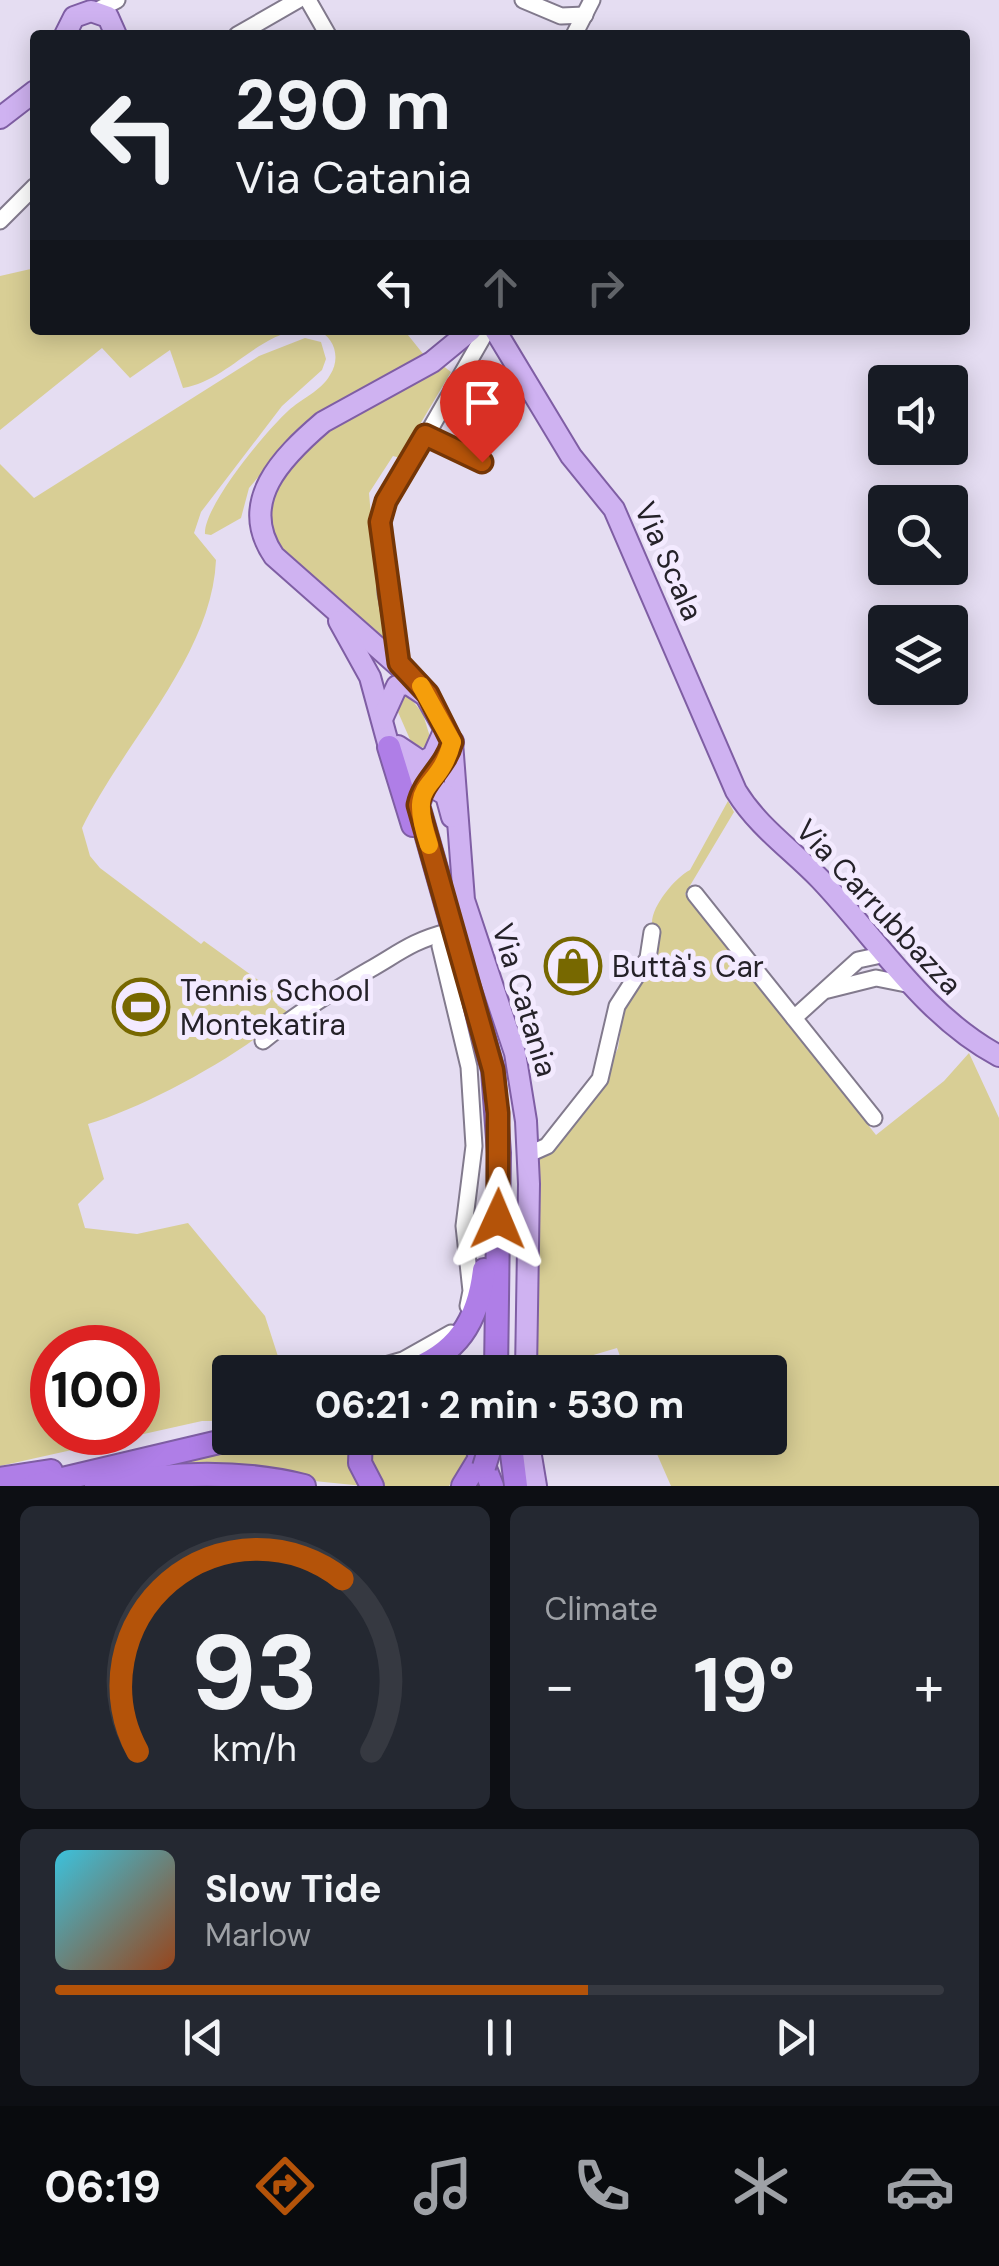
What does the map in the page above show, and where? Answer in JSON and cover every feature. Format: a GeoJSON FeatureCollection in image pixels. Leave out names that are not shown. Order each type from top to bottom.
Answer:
{"type":"FeatureCollection","features":[{"type":"Feature","properties":{"kind":"highway"},"geometry":{"type":"LineString","coordinates":[[446,727],[443,766],[419,798],[420,817],[485,1063],[493,1142],[488,1355]]}},
{"type":"Feature","properties":{"kind":"highway"},"geometry":{"type":"LineString","coordinates":[[385,732],[487,1041],[498,1113],[496,1355]]}},
{"type":"Feature","properties":{"kind":"highway"},"geometry":{"type":"LineString","coordinates":[[454,943],[487,1016],[510,1128],[508,1355]]}},
{"type":"Feature","properties":{"kind":"highway"},"geometry":{"type":"LineString","coordinates":[[438,1355],[449,1349],[473,1321],[482,1297],[492,1207]]}},
{"type":"Feature","properties":{"kind":"highway"},"geometry":{"type":"LineString","coordinates":[[94,1475],[212,1434]]}},
{"type":"Feature","properties":{"kind":"highway"},"geometry":{"type":"LineString","coordinates":[[31,1486],[212,1444]]}},
{"type":"Feature","properties":{"kind":"highway"},"geometry":{"type":"LineString","coordinates":[[361,1455],[360,1464],[372,1486]]}},
{"type":"Feature","properties":{"kind":"highway"},"geometry":{"type":"LineString","coordinates":[[494,1455],[504,1486]]}},
{"type":"Feature","properties":{"kind":"highway"},"geometry":{"type":"LineString","coordinates":[[512,1455],[516,1486]]}},
{"type":"Feature","properties":{"kind":"highway"},"geometry":{"type":"LineString","coordinates":[[31,1486],[94,1475],[163,1456]]}},
{"type":"Feature","properties":{"kind":"highway"},"geometry":{"type":"LineString","coordinates":[[463,1486],[482,1475]]}},
{"type":"Feature","properties":{"kind":"highway"},"geometry":{"type":"LineString","coordinates":[[0,1479],[240,1476],[304,1486]]}},
{"type":"Feature","properties":{"kind":"main road"},"geometry":{"type":"LineString","coordinates":[[80,12],[112,22],[114,30]]}},
{"type":"Feature","properties":{"kind":"main road"},"geometry":{"type":"LineString","coordinates":[[0,118],[30,95]]}},
{"type":"Feature","properties":{"kind":"main road"},"geometry":{"type":"LineString","coordinates":[[446,727],[399,663],[274,556],[261,531],[259,504],[274,471],[323,422],[446,353],[465,335]]}},
{"type":"Feature","properties":{"kind":"main road","name":"Via Scala"},"geometry":{"type":"LineString","coordinates":[[498,335],[571,456],[614,509],[736,791],[765,830]]}},
{"type":"Feature","properties":{"kind":"main road"},"geometry":{"type":"LineString","coordinates":[[309,589],[359,652],[385,732],[410,774],[450,801],[460,868]]}},
{"type":"Feature","properties":{"kind":"main road"},"geometry":{"type":"LineString","coordinates":[[385,732],[393,690],[402,684],[418,690],[446,727]]}},
{"type":"Feature","properties":{"kind":"main road"},"geometry":{"type":"LineString","coordinates":[[385,732],[410,757],[422,762],[438,750],[446,727]]}},
{"type":"Feature","properties":{"kind":"main road","name":"Via Catania"},"geometry":{"type":"LineString","coordinates":[[446,727],[461,825],[460,868],[470,920],[514,1053],[529,1154],[526,1355]]}},
{"type":"Feature","properties":{"kind":"main road","name":"Via Carrubbazza"},"geometry":{"type":"LineString","coordinates":[[765,830],[820,879],[941,1018],[999,1056]]}},
{"type":"Feature","properties":{"kind":"main road"},"geometry":{"type":"LineString","coordinates":[[531,1455],[536,1486]]}},
{"type":"Feature","properties":{"kind":"street"},"geometry":{"type":"LineString","coordinates":[[80,12],[117,0]]}},
{"type":"Feature","properties":{"kind":"street"},"geometry":{"type":"LineString","coordinates":[[245,30],[298,0]]}},
{"type":"Feature","properties":{"kind":"street"},"geometry":{"type":"LineString","coordinates":[[308,0],[325,30]]}},
{"type":"Feature","properties":{"kind":"street"},"geometry":{"type":"LineString","coordinates":[[523,0],[561,16],[588,8]]}},
{"type":"Feature","properties":{"kind":"street"},"geometry":{"type":"LineString","coordinates":[[0,221],[30,191]]}},
{"type":"Feature","properties":{"kind":"street"},"geometry":{"type":"LineString","coordinates":[[399,663],[380,522],[386,501],[484,335]]}},
{"type":"Feature","properties":{"kind":"street"},"geometry":{"type":"LineString","coordinates":[[425,435],[482,462]]}},
{"type":"Feature","properties":{"kind":"street"},"geometry":{"type":"LineString","coordinates":[[694,894],[874,1118]]}},
{"type":"Feature","properties":{"kind":"street"},"geometry":{"type":"LineString","coordinates":[[857,921],[862,940],[858,960]]}},
{"type":"Feature","properties":{"kind":"street"},"geometry":{"type":"LineString","coordinates":[[529,1154],[547,1146],[600,1079],[618,1006],[648,958],[652,932]]}},
{"type":"Feature","properties":{"kind":"street"},"geometry":{"type":"LineString","coordinates":[[263,1041],[318,997],[374,967],[396,949],[454,943]]}},
{"type":"Feature","properties":{"kind":"street","name":"Via Catania"},"geometry":{"type":"LineString","coordinates":[[411,1355],[426,1350],[457,1328],[471,1291],[464,1226],[474,1146],[468,1067],[440,946],[454,943]]}},
{"type":"Feature","properties":{"kind":"street"},"geometry":{"type":"LineString","coordinates":[[794,1018],[858,960],[886,954]]}},
{"type":"Feature","properties":{"kind":"street"},"geometry":{"type":"LineString","coordinates":[[866,980],[886,954]]}},
{"type":"Feature","properties":{"kind":"street"},"geometry":{"type":"LineString","coordinates":[[828,990],[889,978],[911,985]]}},
{"type":"Feature","properties":{"kind":"shaded area"},"geometry":{"type":"Polygon","coordinates":[[[30,269],[30,335],[282,335],[213,377],[183,388],[170,350],[130,378],[102,348],[0,430],[0,276],[30,269]]]}},
{"type":"Feature","properties":{"kind":"shaded area"},"geometry":{"type":"Polygon","coordinates":[[[326,335],[408,335],[424,355],[282,449],[249,488],[241,518],[211,535],[205,534],[214,506],[265,435],[330,375],[335,362],[326,335]]]}},
{"type":"Feature","properties":{"kind":"shaded area"},"geometry":{"type":"Polygon","coordinates":[[[305,338],[321,342],[326,359],[322,370],[282,406],[201,512],[194,533],[216,560],[211,596],[199,630],[183,665],[82,828],[90,856],[100,868],[201,944],[204,941],[283,998],[277,1005],[288,1012],[247,1044],[194,1077],[88,1124],[104,1179],[78,1204],[85,1228],[137,1234],[188,1223],[265,1316],[278,1355],[212,1355],[212,1421],[160,1430],[160,1325],[30,1325],[30,1455],[49,1455],[0,1466],[0,464],[34,498],[259,356],[305,338]]]}},
{"type":"Feature","properties":{"kind":"shaded area"},"geometry":{"type":"Polygon","coordinates":[[[442,365],[451,372],[400,458],[393,456],[369,493],[386,645],[295,569],[274,542],[268,513],[276,485],[296,458],[323,434],[442,365]]]}},
{"type":"Feature","properties":{"kind":"shaded area"},"geometry":{"type":"Polygon","coordinates":[[[408,695],[423,714],[430,737],[425,748],[412,744],[398,712],[403,696],[408,695]]]}},
{"type":"Feature","properties":{"kind":"shaded area"},"geometry":{"type":"Polygon","coordinates":[[[728,801],[734,812],[685,894],[876,1135],[944,1081],[969,1053],[999,1118],[999,1486],[671,1486],[657,1455],[787,1455],[787,1355],[620,1355],[617,1348],[593,1355],[536,1355],[538,1157],[600,1089],[618,1048],[625,1003],[658,946],[652,923],[656,908],[672,885],[690,870],[728,801]]]}},
{"type":"Feature","properties":{"kind":"shaded area"},"geometry":{"type":"Polygon","coordinates":[[[212,1448],[212,1455],[359,1455],[364,1486],[146,1464],[212,1448]]]}},
{"type":"Feature","properties":{"kind":"shaded area"},"geometry":{"type":"Polygon","coordinates":[[[369,1455],[468,1455],[449,1486],[379,1486],[373,1480],[369,1455]]]}},
{"type":"Feature","properties":{"kind":"slow traffic"},"geometry":{"type":"LineString","coordinates":[[421,686],[443,719],[452,742],[448,759],[419,798],[429,845]]}},
{"type":"Feature","properties":{"kind":"place","name":"Buttà's Car"},"geometry":{"type":"Point","coordinates":[573,966]}},
{"type":"Feature","properties":{"kind":"place","name":"Tennis School Montekatira"},"geometry":{"type":"Point","coordinates":[141,1007]}},
{"type":"Feature","properties":{"kind":"route"},"geometry":{"type":"LineString","coordinates":[[482,462],[425,435],[386,501],[380,522],[386,593],[399,663],[428,694],[452,742],[448,759],[426,784],[418,805],[493,1070],[498,1113],[498,1219]]}}]}
